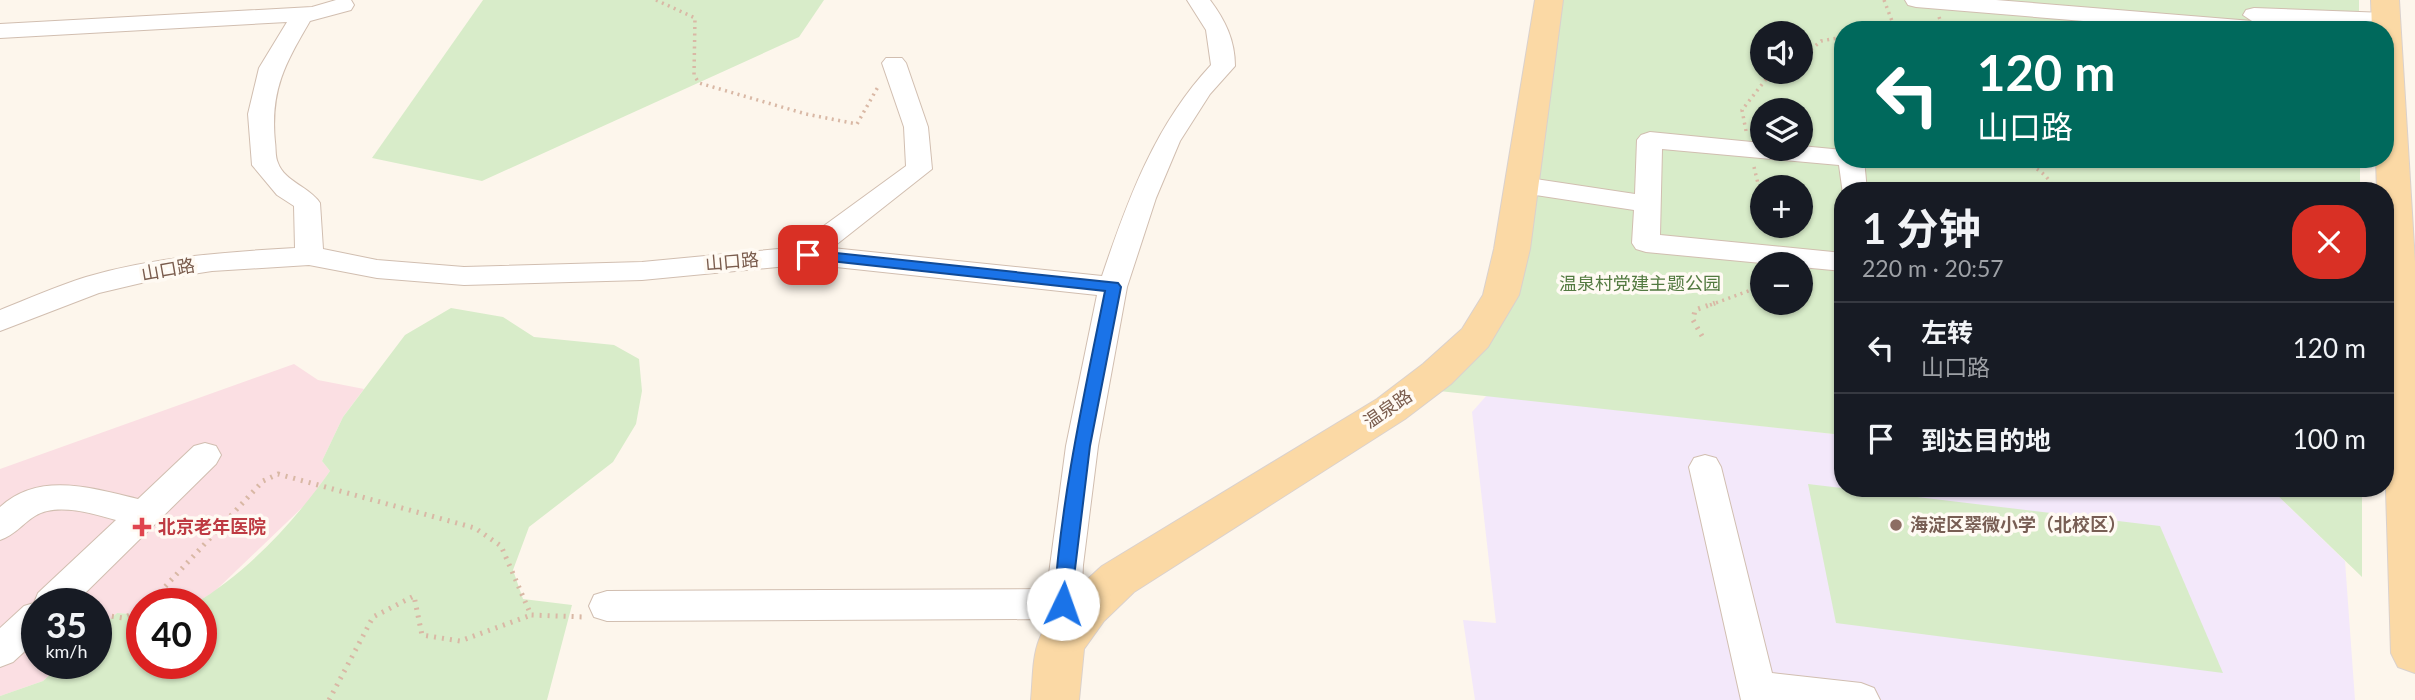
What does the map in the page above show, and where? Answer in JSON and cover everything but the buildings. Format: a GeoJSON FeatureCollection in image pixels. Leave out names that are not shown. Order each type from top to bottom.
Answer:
{"type":"FeatureCollection","features":[{"type":"Feature","properties":{"kind":"main road","name":"温泉路"},"geometry":{"type":"LineString","coordinates":[[1061,643],[1088,607],[1118,579],[1391,409],[1437,374],[1475,338],[1501,295],[1523,185],[1549,0]]}},
{"type":"Feature","properties":{"kind":"main road"},"geometry":{"type":"LineString","coordinates":[[2394,202],[2415,653]]}},
{"type":"Feature","properties":{"kind":"main road"},"geometry":{"type":"LineString","coordinates":[[1055,700],[1061,643]]}},
{"type":"Feature","properties":{"kind":"street"},"geometry":{"type":"LineString","coordinates":[[1061,643],[1066,565],[1082,446],[1113,287],[1148,180],[1190,104],[1203,85],[1223,66],[1224,51],[1215,20],[1198,0]]}},
{"type":"Feature","properties":{"kind":"street"},"geometry":{"type":"LineString","coordinates":[[1916,0],[2243,21]]}},
{"type":"Feature","properties":{"kind":"street"},"geometry":{"type":"LineString","coordinates":[[2034,0],[2210,21]]}},
{"type":"Feature","properties":{"kind":"street"},"geometry":{"type":"LineString","coordinates":[[0,31],[249,9],[302,15],[343,5]]}},
{"type":"Feature","properties":{"kind":"street"},"geometry":{"type":"LineString","coordinates":[[302,15],[271,68],[260,114],[265,165],[286,189],[307,204],[309,256]]}},
{"type":"Feature","properties":{"kind":"street"},"geometry":{"type":"LineString","coordinates":[[808,255],[835,231],[919,169],[916,127],[894,63]]}},
{"type":"Feature","properties":{"kind":"street"},"geometry":{"type":"LineString","coordinates":[[1834,157],[1650,140],[1646,204],[1646,243],[1834,261]]}},
{"type":"Feature","properties":{"kind":"street"},"geometry":{"type":"LineString","coordinates":[[1523,185],[1646,204]]}},
{"type":"Feature","properties":{"kind":"street","name":"山口路"},"geometry":{"type":"LineString","coordinates":[[0,321],[92,285],[154,271],[212,262],[309,256],[377,269],[464,276],[642,271],[808,255],[1113,287]]}},
{"type":"Feature","properties":{"kind":"street"},"geometry":{"type":"LineString","coordinates":[[67,588],[205,455]]}},
{"type":"Feature","properties":{"kind":"street"},"geometry":{"type":"LineString","coordinates":[[1705,467],[1758,694],[1861,700]]}},
{"type":"Feature","properties":{"kind":"street"},"geometry":{"type":"LineString","coordinates":[[0,527],[27,503],[50,498],[74,497],[143,514]]}},
{"type":"Feature","properties":{"kind":"street"},"geometry":{"type":"LineString","coordinates":[[607,606],[1063,604]]}},
{"type":"Feature","properties":{"kind":"street"},"geometry":{"type":"LineString","coordinates":[[0,651],[21,632]]}},
{"type":"Feature","properties":{"kind":"path"},"geometry":{"type":"LineString","coordinates":[[656,0],[695,18],[694,75],[699,83],[806,114],[856,124],[879,85],[881,62],[894,63]]}},
{"type":"Feature","properties":{"kind":"path"},"geometry":{"type":"LineString","coordinates":[[1884,0],[1892,21]]}},
{"type":"Feature","properties":{"kind":"path"},"geometry":{"type":"LineString","coordinates":[[1813,48],[1821,41],[1834,39]]}},
{"type":"Feature","properties":{"kind":"path"},"geometry":{"type":"LineString","coordinates":[[2036,168],[2048,174],[2051,182]]}},
{"type":"Feature","properties":{"kind":"path"},"geometry":{"type":"LineString","coordinates":[[1702,336],[1693,320],[1695,310],[1750,290]]}},
{"type":"Feature","properties":{"kind":"path"},"geometry":{"type":"LineString","coordinates":[[164,588],[262,481],[278,474],[475,528],[501,546],[531,615]]}},
{"type":"Feature","properties":{"kind":"path"},"geometry":{"type":"LineString","coordinates":[[330,700],[373,617],[414,596],[422,635],[460,641],[531,615],[587,617],[592,607],[607,606]]}},
{"type":"Feature","properties":{"kind":"shaded area","name":"北京老年医院"},"geometry":{"type":"Polygon","coordinates":[[[294,364],[318,380],[364,389],[343,417],[322,461],[330,471],[308,502],[217,589],[126,588],[126,614],[117,613],[112,618],[112,588],[21,588],[21,679],[45,679],[0,696],[0,469],[294,364]]]}},
{"type":"Feature","properties":{"kind":"shaded area","name":"海淀区翠微小学（北校区）"},"geometry":{"type":"Polygon","coordinates":[[[1487,395],[1834,434],[1834,497],[2279,497],[2345,561],[2355,700],[1475,700],[1463,620],[1496,623],[1472,412],[1487,395]]]}},
{"type":"Feature","properties":{"kind":"green space"},"geometry":{"type":"Polygon","coordinates":[[[483,0],[824,0],[799,37],[482,181],[372,158],[483,0]]]}},
{"type":"Feature","properties":{"kind":"green space","name":"温泉村党建主题公园"},"geometry":{"type":"Polygon","coordinates":[[[1560,0],[2359,0],[2359,21],[1834,21],[1834,168],[2360,168],[2360,182],[1834,182],[1834,434],[1430,390],[1483,343],[1560,0]]]}},
{"type":"Feature","properties":{"kind":"green space"},"geometry":{"type":"Polygon","coordinates":[[[451,308],[503,317],[534,337],[614,345],[639,359],[642,391],[636,424],[613,462],[529,527],[513,570],[523,599],[572,605],[547,700],[0,700],[0,696],[45,679],[112,679],[112,618],[117,613],[126,614],[126,679],[217,679],[217,589],[269,545],[330,471],[322,461],[343,417],[405,335],[451,308]]]}},
{"type":"Feature","properties":{"kind":"green space"},"geometry":{"type":"Polygon","coordinates":[[[1808,484],[1834,487],[1834,497],[1917,497],[2160,526],[2223,673],[1836,623],[1808,484]]]}},
{"type":"Feature","properties":{"kind":"green space"},"geometry":{"type":"Polygon","coordinates":[[[2279,497],[2362,497],[2362,577],[2279,497]]]}},
{"type":"Feature","properties":{"kind":"place","name":"海淀区翠微小学（北校区）"},"geometry":{"type":"Point","coordinates":[1896,525]}},
{"type":"Feature","properties":{"kind":"place","name":"北京老年医院"},"geometry":{"type":"Point","coordinates":[142,527]}},
{"type":"Feature","properties":{"kind":"route"},"geometry":{"type":"LineString","coordinates":[[808,255],[1113,287],[1082,446],[1063,604]]}}]}
